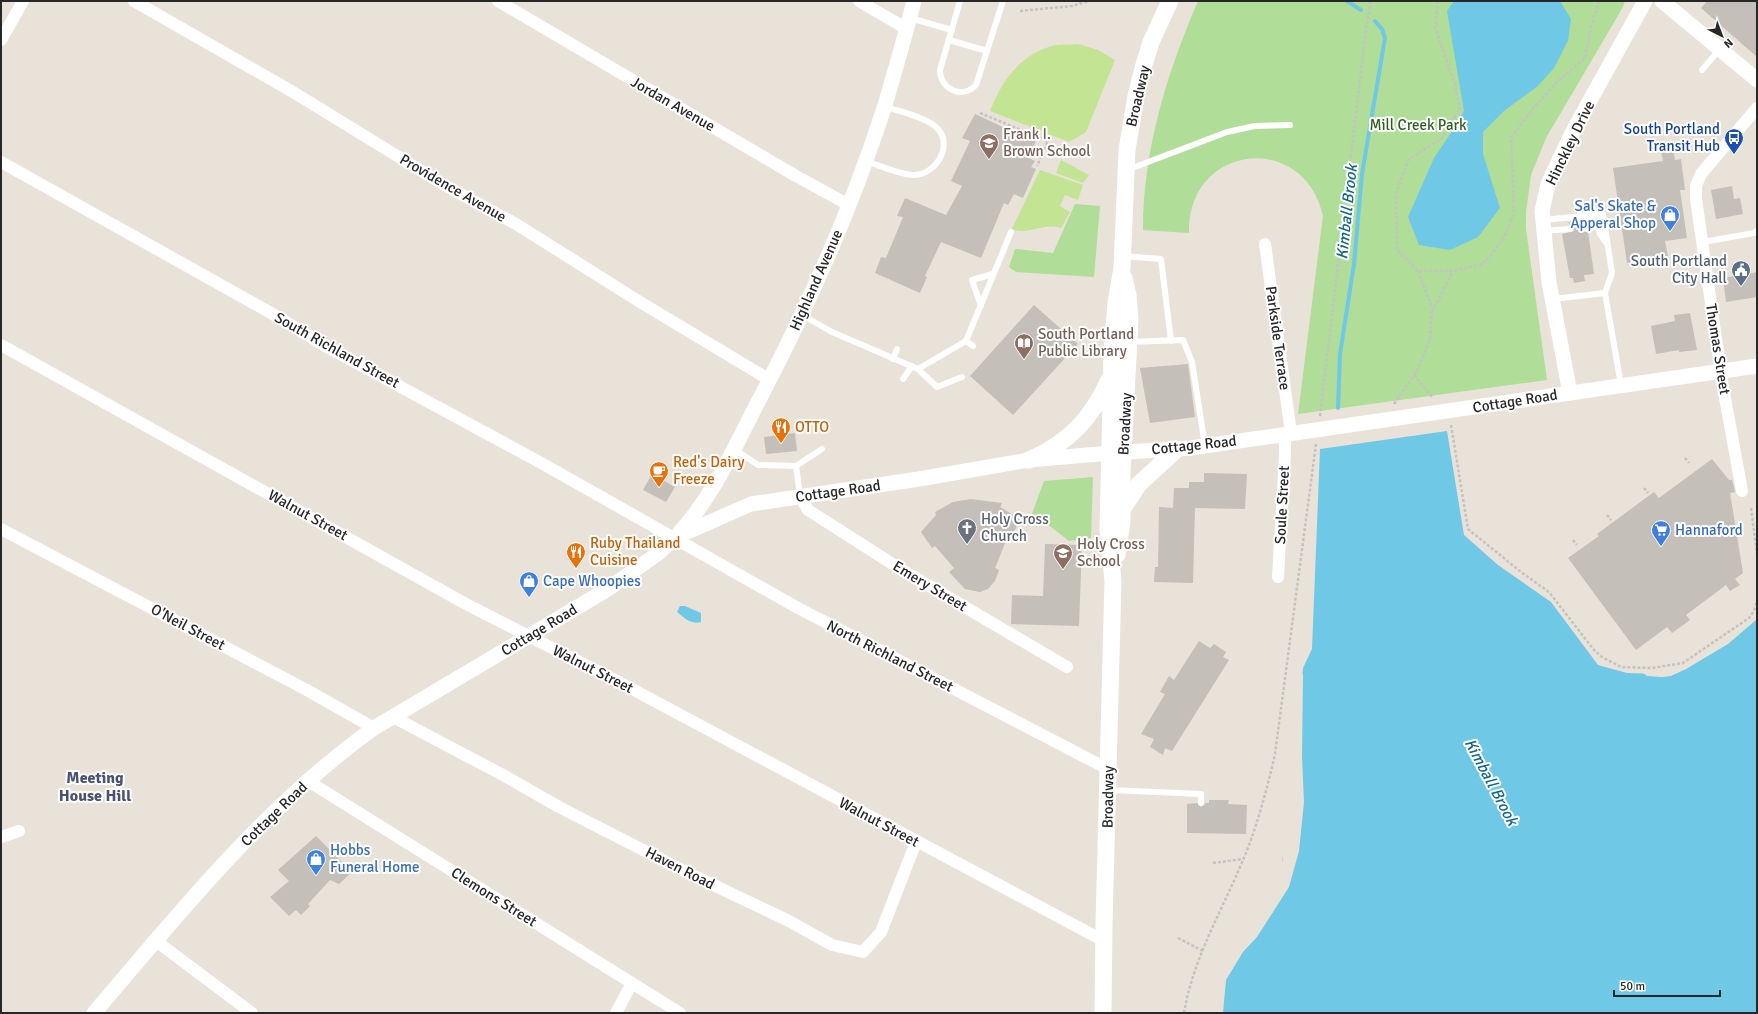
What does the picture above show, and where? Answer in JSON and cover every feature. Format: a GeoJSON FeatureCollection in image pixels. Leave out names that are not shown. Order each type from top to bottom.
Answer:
{"type":"FeatureCollection","features":[{"type":"Feature","properties":{"kind":"main road","name":"Broadway"},"geometry":{"type":"LineString","coordinates":[[1113,581],[1123,508],[1122,473],[1117,452],[1112,374],[1116,303],[1122,262],[1127,150],[1136,96],[1151,42],[1170,1]]}},
{"type":"Feature","properties":{"kind":"main road","name":"Broadway"},"geometry":{"type":"LineString","coordinates":[[1103,1013],[1113,581],[1108,529],[1129,342],[1128,295],[1122,262]]}},
{"type":"Feature","properties":{"kind":"main road"},"geometry":{"type":"LineString","coordinates":[[1029,460],[1046,453],[1075,432],[1094,408],[1112,374]]}},
{"type":"Feature","properties":{"kind":"main road"},"geometry":{"type":"LineString","coordinates":[[1123,508],[1139,484],[1176,450]]}},
{"type":"Feature","properties":{"kind":"street"},"geometry":{"type":"LineString","coordinates":[[1,40],[23,1]]}},
{"type":"Feature","properties":{"kind":"street","name":"Providence Avenue"},"geometry":{"type":"LineString","coordinates":[[134,1],[293,92],[446,186],[516,224],[633,298],[770,380]]}},
{"type":"Feature","properties":{"kind":"street","name":"Jordan Avenue"},"geometry":{"type":"LineString","coordinates":[[498,1],[769,161],[849,205]]}},
{"type":"Feature","properties":{"kind":"street"},"geometry":{"type":"LineString","coordinates":[[859,1],[908,23]]}},
{"type":"Feature","properties":{"kind":"street","name":"Highland Avenue"},"geometry":{"type":"LineString","coordinates":[[674,538],[699,510],[719,479],[802,315],[866,161],[884,106],[914,1]]}},
{"type":"Feature","properties":{"kind":"street","name":"Hinckley Drive"},"geometry":{"type":"LineString","coordinates":[[1570,393],[1552,299],[1542,211],[1548,184],[1572,133],[1645,1]]}},
{"type":"Feature","properties":{"kind":"street"},"geometry":{"type":"LineString","coordinates":[[1662,1],[1757,80]]}},
{"type":"Feature","properties":{"kind":"street","name":"Thomas Street"},"geometry":{"type":"LineString","coordinates":[[1742,491],[1721,371],[1696,199],[1696,186],[1701,174],[1757,108]]}},
{"type":"Feature","properties":{"kind":"street","name":"South Richland Street"},"geometry":{"type":"LineString","coordinates":[[1,162],[271,313],[327,347],[543,464],[674,538]]}},
{"type":"Feature","properties":{"kind":"street","name":"Parkside Terrace"},"geometry":{"type":"LineString","coordinates":[[1265,244],[1288,434]]}},
{"type":"Feature","properties":{"kind":"street","name":"Walnut Street"},"geometry":{"type":"LineString","coordinates":[[1,345],[528,636],[617,681],[916,842],[1104,941]]}},
{"type":"Feature","properties":{"kind":"street","name":"Cottage Road"},"geometry":{"type":"LineString","coordinates":[[94,1013],[219,868],[308,780],[335,757],[374,728],[608,589],[660,552],[674,538],[751,504],[919,479],[1029,460],[1117,452],[1176,450],[1757,366]]}},
{"type":"Feature","properties":{"kind":"street","name":"Soule Street"},"geometry":{"type":"LineString","coordinates":[[1278,577],[1285,454],[1288,434]]}},
{"type":"Feature","properties":{"kind":"street","name":"Emery Street"},"geometry":{"type":"LineString","coordinates":[[800,496],[808,510],[902,570],[1067,667]]}},
{"type":"Feature","properties":{"kind":"street","name":"O'Neil Street"},"geometry":{"type":"LineString","coordinates":[[1,529],[292,682],[374,728]]}},
{"type":"Feature","properties":{"kind":"street","name":"North Richland Street"},"geometry":{"type":"LineString","coordinates":[[674,538],[798,608],[1108,769]]}},
{"type":"Feature","properties":{"kind":"street","name":"Haven Road"},"geometry":{"type":"LineString","coordinates":[[393,717],[503,774],[566,810],[688,873],[789,921],[832,945],[863,952],[881,932],[916,842]]}},
{"type":"Feature","properties":{"kind":"street","name":"Clemons Street"},"geometry":{"type":"LineString","coordinates":[[308,780],[680,1013]]}},
{"type":"Feature","properties":{"kind":"street"},"geometry":{"type":"LineString","coordinates":[[1,837],[19,831]]}},
{"type":"Feature","properties":{"kind":"street"},"geometry":{"type":"LineString","coordinates":[[156,941],[252,1013]]}},
{"type":"Feature","properties":{"kind":"street"},"geometry":{"type":"LineString","coordinates":[[616,1013],[632,983]]}},
{"type":"Feature","properties":{"kind":"lane"},"geometry":{"type":"LineString","coordinates":[[960,1],[940,70],[940,77],[950,89],[958,92],[971,90],[976,85],[1003,1]]}},
{"type":"Feature","properties":{"kind":"lane"},"geometry":{"type":"LineString","coordinates":[[908,23],[952,30]]}},
{"type":"Feature","properties":{"kind":"lane"},"geometry":{"type":"LineString","coordinates":[[949,40],[987,51]]}},
{"type":"Feature","properties":{"kind":"lane"},"geometry":{"type":"LineString","coordinates":[[1702,70],[1720,49]]}},
{"type":"Feature","properties":{"kind":"lane"},"geometry":{"type":"LineString","coordinates":[[866,161],[913,176],[929,172],[938,162],[944,149],[943,139],[936,127],[925,121],[884,106]]}},
{"type":"Feature","properties":{"kind":"lane"},"geometry":{"type":"LineString","coordinates":[[1126,170],[1227,132],[1255,126],[1290,125]]}},
{"type":"Feature","properties":{"kind":"lane"},"geometry":{"type":"LineString","coordinates":[[1543,225],[1603,214],[1612,273],[1605,293],[1621,385]]}},
{"type":"Feature","properties":{"kind":"lane"},"geometry":{"type":"LineString","coordinates":[[1543,225],[1570,229]]}},
{"type":"Feature","properties":{"kind":"lane"},"geometry":{"type":"LineString","coordinates":[[1581,228],[1598,227],[1600,234],[1607,244]]}},
{"type":"Feature","properties":{"kind":"lane"},"geometry":{"type":"LineString","coordinates":[[1702,242],[1754,234],[1757,231]]}},
{"type":"Feature","properties":{"kind":"lane"},"geometry":{"type":"LineString","coordinates":[[903,380],[915,368],[966,341],[1011,232]]}},
{"type":"Feature","properties":{"kind":"lane"},"geometry":{"type":"LineString","coordinates":[[1122,262],[1161,259],[1171,341]]}},
{"type":"Feature","properties":{"kind":"lane"},"geometry":{"type":"LineString","coordinates":[[981,306],[972,280],[994,274]]}},
{"type":"Feature","properties":{"kind":"lane"},"geometry":{"type":"LineString","coordinates":[[1552,299],[1605,293]]}},
{"type":"Feature","properties":{"kind":"lane"},"geometry":{"type":"LineString","coordinates":[[802,315],[832,332],[915,368],[937,386],[962,377]]}},
{"type":"Feature","properties":{"kind":"lane"},"geometry":{"type":"LineString","coordinates":[[1129,342],[1183,340],[1192,362],[1204,446]]}},
{"type":"Feature","properties":{"kind":"lane"},"geometry":{"type":"LineString","coordinates":[[966,341],[973,346]]}},
{"type":"Feature","properties":{"kind":"lane"},"geometry":{"type":"LineString","coordinates":[[893,359],[897,349]]}},
{"type":"Feature","properties":{"kind":"lane"},"geometry":{"type":"LineString","coordinates":[[734,449],[758,465],[796,466],[822,449]]}},
{"type":"Feature","properties":{"kind":"lane"},"geometry":{"type":"LineString","coordinates":[[796,466],[800,496]]}},
{"type":"Feature","properties":{"kind":"lane"},"geometry":{"type":"LineString","coordinates":[[1108,790],[1201,794],[1202,803]]}},
{"type":"Feature","properties":{"kind":"path"},"geometry":{"type":"LineString","coordinates":[[1020,11],[1072,6],[1089,1]]}},
{"type":"Feature","properties":{"kind":"path"},"geometry":{"type":"LineString","coordinates":[[1320,417],[1366,29],[1372,1]]}},
{"type":"Feature","properties":{"kind":"path"},"geometry":{"type":"LineString","coordinates":[[1394,404],[1414,375],[1430,339],[1432,308],[1418,271],[1396,250],[1396,193],[1408,160],[1442,138],[1460,109],[1455,85],[1435,27],[1438,1]]}},
{"type":"Feature","properties":{"kind":"path"},"geometry":{"type":"LineString","coordinates":[[1418,271],[1453,271],[1483,264],[1503,240],[1514,212],[1511,138],[1536,105],[1557,82],[1585,58],[1590,27],[1599,1]]}},
{"type":"Feature","properties":{"kind":"path"},"geometry":{"type":"LineString","coordinates":[[980,113],[1048,141],[1037,166]]}},
{"type":"Feature","properties":{"kind":"path"},"geometry":{"type":"LineString","coordinates":[[1432,308],[1453,271]]}},
{"type":"Feature","properties":{"kind":"path"},"geometry":{"type":"LineString","coordinates":[[1414,375],[1433,398]]}},
{"type":"Feature","properties":{"kind":"path"},"geometry":{"type":"LineString","coordinates":[[1450,424],[1468,529],[1521,572],[1549,592],[1594,650],[1602,657],[1621,667],[1652,668],[1683,663],[1749,618],[1754,611],[1757,600]]}},
{"type":"Feature","properties":{"kind":"path"},"geometry":{"type":"LineString","coordinates":[[1184,1013],[1202,951],[1243,859],[1264,800],[1275,754],[1316,443]]}},
{"type":"Feature","properties":{"kind":"path"},"geometry":{"type":"LineString","coordinates":[[1685,458],[1689,463]]}},
{"type":"Feature","properties":{"kind":"path"},"geometry":{"type":"LineString","coordinates":[[1644,488],[1648,493]]}},
{"type":"Feature","properties":{"kind":"path"},"geometry":{"type":"LineString","coordinates":[[1751,508],[1757,554]]}},
{"type":"Feature","properties":{"kind":"path"},"geometry":{"type":"LineString","coordinates":[[1607,515],[1611,520]]}},
{"type":"Feature","properties":{"kind":"path"},"geometry":{"type":"LineString","coordinates":[[1573,540],[1577,545]]}},
{"type":"Feature","properties":{"kind":"path"},"geometry":{"type":"LineString","coordinates":[[1213,863],[1243,859]]}},
{"type":"Feature","properties":{"kind":"path"},"geometry":{"type":"LineString","coordinates":[[1178,938],[1202,951]]}},
{"type":"Feature","properties":{"kind":"green space","name":"Mill Creek Park"},"geometry":{"type":"Polygon","coordinates":[[[1198,1],[1625,1],[1623,7],[1546,138],[1531,175],[1526,212],[1526,229],[1547,380],[1298,414],[1323,216],[1312,188],[1294,170],[1272,160],[1248,159],[1226,166],[1206,181],[1193,203],[1189,233],[1143,230],[1144,200],[1152,141],[1176,56],[1198,1]]]}},
{"type":"Feature","properties":{"kind":"green space"},"geometry":{"type":"Polygon","coordinates":[[[1078,44],[1098,50],[1115,60],[1086,132],[1069,142],[990,111],[1000,89],[1014,69],[1023,61],[1033,54],[1056,45],[1078,44]]]}},
{"type":"Feature","properties":{"kind":"green space"},"geometry":{"type":"Polygon","coordinates":[[[1061,160],[1089,175],[1083,183],[1056,173],[1061,160]]]}},
{"type":"Feature","properties":{"kind":"green space"},"geometry":{"type":"Polygon","coordinates":[[[1040,170],[1083,185],[1078,200],[1065,195],[1060,206],[1070,212],[1061,228],[1048,227],[1024,231],[1012,229],[1040,170]]]}},
{"type":"Feature","properties":{"kind":"green space"},"geometry":{"type":"Polygon","coordinates":[[[1075,204],[1100,206],[1094,277],[1016,272],[1009,267],[1015,249],[1053,253],[1075,204]]]}},
{"type":"Feature","properties":{"kind":"green space"},"geometry":{"type":"Polygon","coordinates":[[[1093,477],[1091,538],[1069,541],[1042,520],[1030,519],[1044,481],[1093,477]]]}},
{"type":"Feature","properties":{"kind":"water"},"geometry":{"type":"Polygon","coordinates":[[[1454,1],[1560,1],[1571,19],[1568,41],[1554,68],[1538,86],[1504,111],[1483,132],[1483,154],[1500,208],[1478,237],[1450,250],[1419,245],[1408,217],[1434,158],[1464,111],[1447,11],[1454,1]]]}},
{"type":"Feature","properties":{"kind":"water"},"geometry":{"type":"Polygon","coordinates":[[[1447,431],[1464,535],[1498,565],[1551,602],[1598,665],[1627,673],[1656,674],[1686,669],[1756,620],[1757,616],[1757,1013],[1220,1013],[1221,980],[1280,884],[1303,668],[1312,649],[1320,449],[1447,431]]]}},
{"type":"Feature","properties":{"kind":"water"},"geometry":{"type":"Polygon","coordinates":[[[680,606],[685,606],[701,613],[701,622],[697,623],[690,621],[677,612],[680,606]]]}},
{"type":"Feature","properties":{"kind":"pier"},"geometry":{"type":"Polygon","coordinates":[[[1757,614],[1756,620],[1728,644],[1686,669],[1671,676],[1662,677],[1647,676],[1642,672],[1656,672],[1685,667],[1754,619],[1757,614]]]}},
{"type":"Feature","properties":{"kind":"pier"},"geometry":{"type":"Polygon","coordinates":[[[1303,674],[1302,756],[1304,802],[1299,851],[1289,887],[1257,937],[1243,952],[1226,980],[1223,1013],[1218,1013],[1219,979],[1278,884],[1280,865],[1283,860],[1283,839],[1301,675],[1303,674]]]}},
{"type":"Feature","properties":{"kind":"building"},"geometry":{"type":"Polygon","coordinates":[[[1707,1],[1757,1],[1757,57],[1701,8],[1707,1]]]}},
{"type":"Feature","properties":{"kind":"building"},"geometry":{"type":"Polygon","coordinates":[[[975,114],[1036,140],[1029,158],[1035,161],[1031,167],[1036,169],[1023,198],[1014,194],[1008,205],[1004,203],[981,258],[941,242],[925,276],[927,277],[920,293],[875,273],[881,257],[886,258],[903,217],[897,216],[905,198],[946,215],[962,186],[951,181],[970,141],[962,138],[975,114]]]}},
{"type":"Feature","properties":{"kind":"building"},"geometry":{"type":"Polygon","coordinates":[[[1673,149],[1675,160],[1681,159],[1685,190],[1680,190],[1687,238],[1665,241],[1668,256],[1627,263],[1613,168],[1663,161],[1661,151],[1673,149]]]}},
{"type":"Feature","properties":{"kind":"building"},"geometry":{"type":"Polygon","coordinates":[[[1732,186],[1734,199],[1740,198],[1743,214],[1716,219],[1711,190],[1732,186]]]}},
{"type":"Feature","properties":{"kind":"building"},"geometry":{"type":"Polygon","coordinates":[[[1580,221],[1581,224],[1577,229],[1579,232],[1588,232],[1594,274],[1584,275],[1585,281],[1574,283],[1573,278],[1570,278],[1562,234],[1574,231],[1574,227],[1569,225],[1569,222],[1580,221]]]}},
{"type":"Feature","properties":{"kind":"building","name":"South Portland City Hall"},"geometry":{"type":"Polygon","coordinates":[[[1757,272],[1757,297],[1726,302],[1723,278],[1757,272]]]}},
{"type":"Feature","properties":{"kind":"building","name":"South Portland Public Library"},"geometry":{"type":"Polygon","coordinates":[[[1034,305],[1078,344],[1013,415],[970,376],[1034,305]]]}},
{"type":"Feature","properties":{"kind":"building"},"geometry":{"type":"Polygon","coordinates":[[[1690,313],[1697,350],[1679,352],[1679,350],[1656,354],[1651,326],[1675,321],[1674,315],[1690,313]]]}},
{"type":"Feature","properties":{"kind":"building"},"geometry":{"type":"Polygon","coordinates":[[[1188,364],[1195,417],[1150,423],[1140,368],[1188,364]]]}},
{"type":"Feature","properties":{"kind":"building","name":"OTTO"},"geometry":{"type":"Polygon","coordinates":[[[795,433],[797,451],[766,454],[764,437],[795,433]]]}},
{"type":"Feature","properties":{"kind":"building","name":"Hannaford"},"geometry":{"type":"Polygon","coordinates":[[[1712,459],[1729,480],[1732,480],[1735,492],[1730,493],[1743,573],[1735,579],[1740,585],[1730,591],[1726,585],[1686,615],[1690,620],[1672,633],[1667,627],[1636,650],[1568,558],[1599,536],[1597,534],[1654,492],[1659,498],[1712,459]]]}},
{"type":"Feature","properties":{"kind":"building"},"geometry":{"type":"Polygon","coordinates":[[[1204,473],[1247,474],[1245,509],[1195,508],[1193,583],[1154,582],[1155,567],[1158,567],[1159,507],[1173,508],[1174,488],[1189,488],[1189,482],[1204,482],[1204,473]]]}},
{"type":"Feature","properties":{"kind":"building","name":"Red's Dairy Freeze"},"geometry":{"type":"Polygon","coordinates":[[[652,474],[675,487],[666,502],[643,490],[652,474]]]}},
{"type":"Feature","properties":{"kind":"building","name":"Holy Cross Church"},"geometry":{"type":"Polygon","coordinates":[[[971,499],[1002,503],[1000,507],[1020,519],[1011,538],[1008,536],[995,568],[999,570],[995,581],[988,589],[980,592],[965,589],[949,572],[954,568],[935,546],[932,548],[921,532],[936,515],[935,512],[953,502],[971,499]]]}},
{"type":"Feature","properties":{"kind":"building","name":"Holy Cross School"},"geometry":{"type":"Polygon","coordinates":[[[1045,544],[1082,545],[1079,626],[1011,624],[1012,595],[1043,596],[1045,544]]]}},
{"type":"Feature","properties":{"kind":"building"},"geometry":{"type":"Polygon","coordinates":[[[1199,641],[1210,648],[1214,644],[1226,652],[1223,657],[1229,660],[1172,751],[1165,748],[1163,755],[1150,747],[1154,739],[1141,734],[1165,694],[1160,692],[1169,676],[1174,680],[1199,641]]]}},
{"type":"Feature","properties":{"kind":"building"},"geometry":{"type":"Polygon","coordinates":[[[1209,800],[1229,800],[1228,804],[1247,805],[1246,834],[1187,833],[1187,804],[1197,803],[1201,807],[1206,803],[1209,803],[1209,800]]]}},
{"type":"Feature","properties":{"kind":"building","name":"Hobbs Funeral Home"},"geometry":{"type":"Polygon","coordinates":[[[316,836],[352,872],[339,884],[330,880],[308,904],[310,906],[301,915],[296,910],[289,916],[270,897],[289,881],[278,870],[316,836]]]}},
{"type":"Feature","properties":{"kind":"waterway","name":"Kimball Brook"},"geometry":{"type":"LineString","coordinates":[[1347,1],[1361,10]]}},
{"type":"Feature","properties":{"kind":"waterway","name":"Kimball Brook"},"geometry":{"type":"LineString","coordinates":[[1338,408],[1340,354],[1354,264],[1362,174],[1385,38],[1382,29],[1375,21]]}},
{"type":"Feature","properties":{"kind":"place","name":"South Portland Transit Hub"},"geometry":{"type":"Point","coordinates":[1734,155]}},
{"type":"Feature","properties":{"kind":"place","name":"Frank I. Brown School"},"geometry":{"type":"Point","coordinates":[989,160]}},
{"type":"Feature","properties":{"kind":"place","name":"Sal's Skate & Apperal Shop"},"geometry":{"type":"Point","coordinates":[1670,232]}},
{"type":"Feature","properties":{"kind":"place","name":"South Portland City Hall"},"geometry":{"type":"Point","coordinates":[1741,287]}},
{"type":"Feature","properties":{"kind":"place","name":"South Portland Public Library"},"geometry":{"type":"Point","coordinates":[1024,360]}},
{"type":"Feature","properties":{"kind":"place","name":"OTTO"},"geometry":{"type":"Point","coordinates":[781,444]}},
{"type":"Feature","properties":{"kind":"place","name":"Red's Dairy Freeze"},"geometry":{"type":"Point","coordinates":[659,488]}},
{"type":"Feature","properties":{"kind":"place","name":"Holy Cross Church"},"geometry":{"type":"Point","coordinates":[967,545]}},
{"type":"Feature","properties":{"kind":"place","name":"Hannaford"},"geometry":{"type":"Point","coordinates":[1661,547]}},
{"type":"Feature","properties":{"kind":"place","name":"Ruby Thailand Cuisine"},"geometry":{"type":"Point","coordinates":[576,569]}},
{"type":"Feature","properties":{"kind":"place","name":"Holy Cross School"},"geometry":{"type":"Point","coordinates":[1063,570]}},
{"type":"Feature","properties":{"kind":"place","name":"Cape Whoopies"},"geometry":{"type":"Point","coordinates":[529,598]}},
{"type":"Feature","properties":{"kind":"place","name":"Hobbs Funeral Home"},"geometry":{"type":"Point","coordinates":[316,876]}},
{"type":"Feature","properties":{"kind":"district","name":"Meeting House Hill"},"geometry":{"type":"Point","coordinates":[95,787]}}]}
